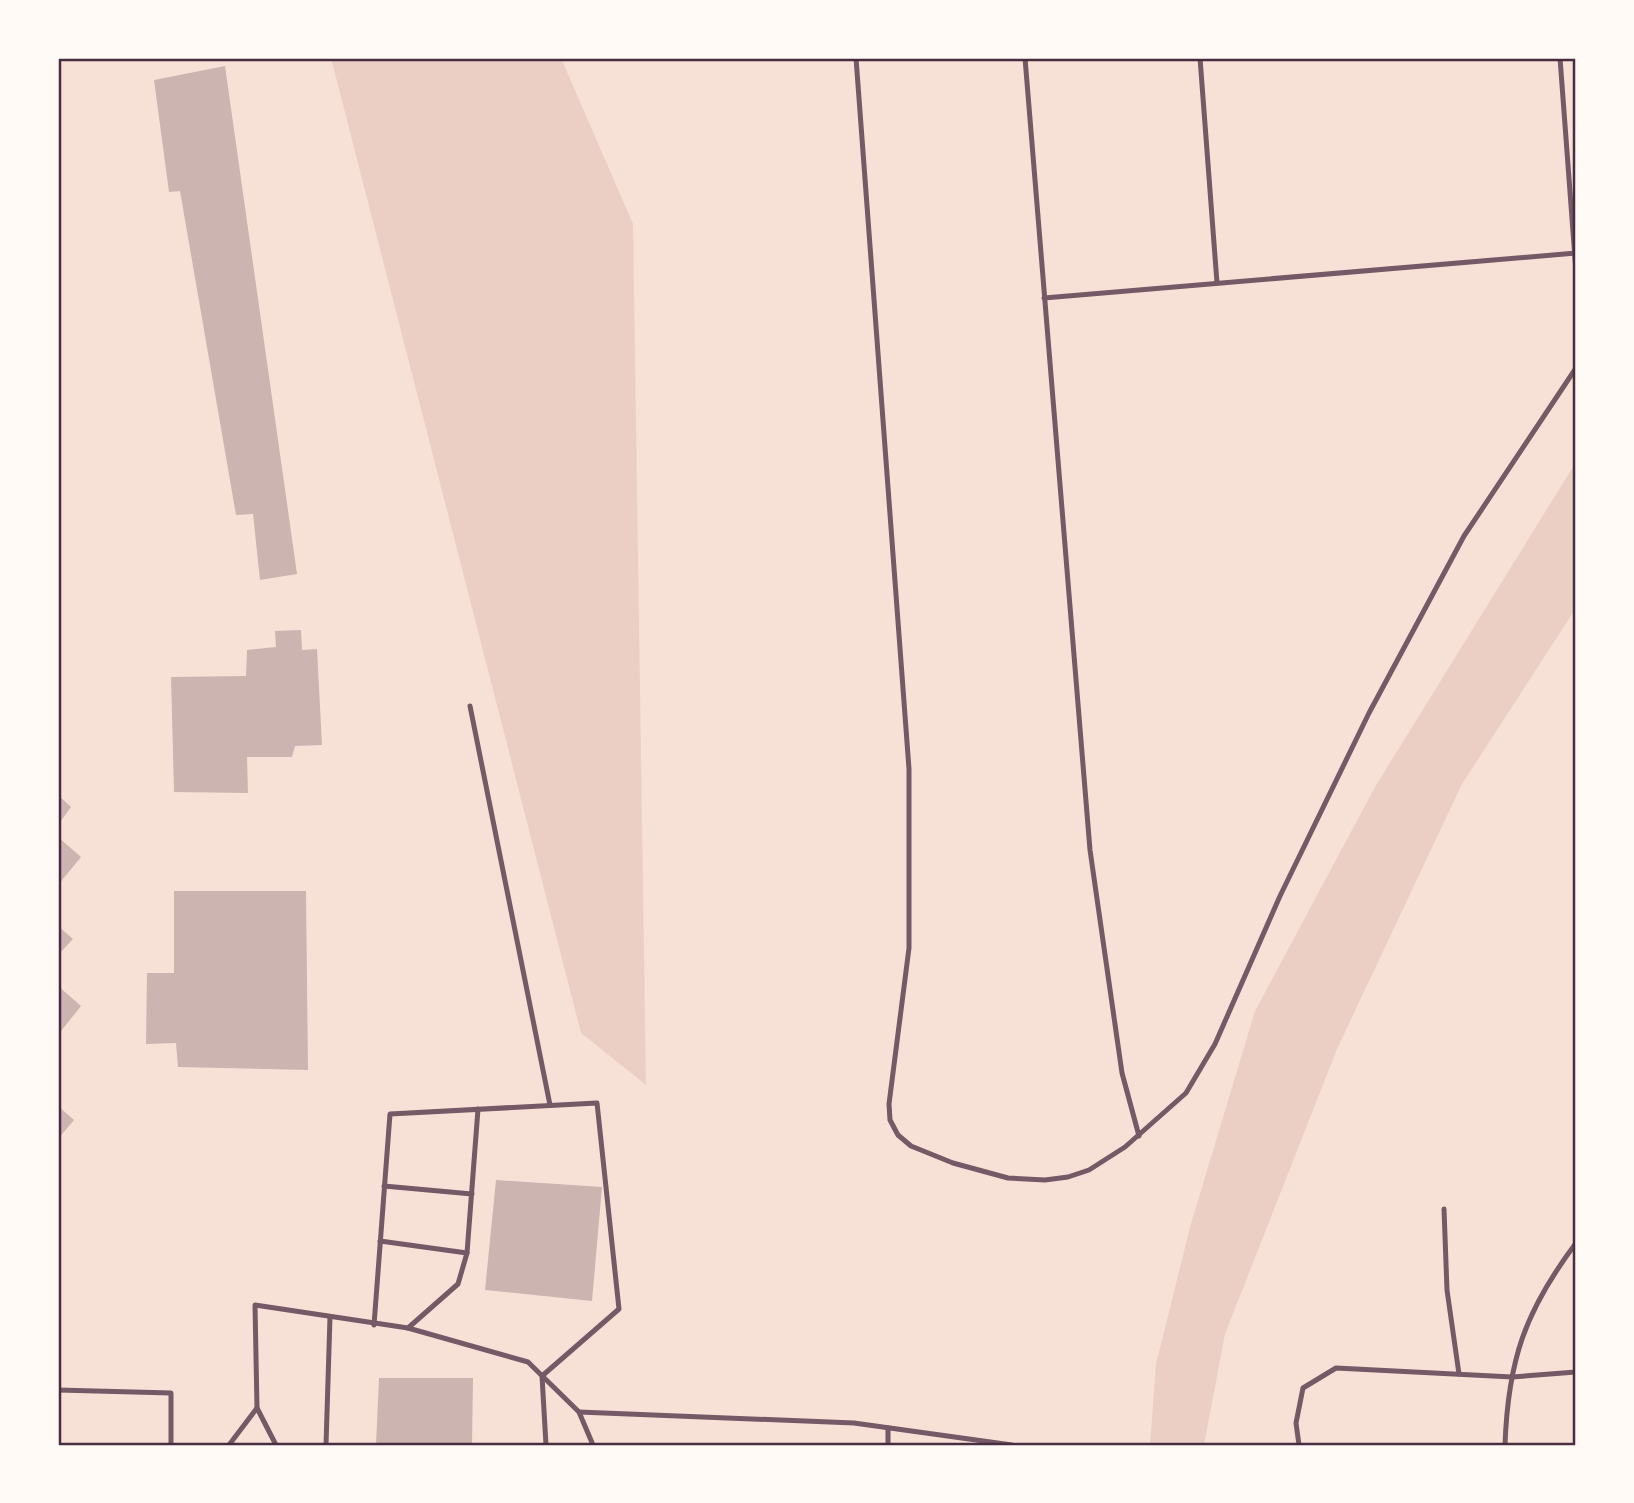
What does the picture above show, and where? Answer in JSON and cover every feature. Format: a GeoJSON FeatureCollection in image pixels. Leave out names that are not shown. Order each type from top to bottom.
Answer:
{"type":"FeatureCollection","features":[{"type":"Feature","properties":{"kind":"lane"},"geometry":{"type":"LineString","coordinates":[[856,58],[909,769],[909,948],[889,1104],[890,1120],[898,1135],[911,1146],[953,1163],[1008,1178],[1068,1177],[1089,1170],[1139,1136],[1186,1093],[1215,1044],[1280,896],[1369,713],[1464,536],[1576,368]]}},
{"type":"Feature","properties":{"kind":"lane"},"geometry":{"type":"LineString","coordinates":[[1025,58],[1090,850],[1122,1073],[1139,1136]]}},
{"type":"Feature","properties":{"kind":"lane"},"geometry":{"type":"LineString","coordinates":[[1200,58],[1217,283]]}},
{"type":"Feature","properties":{"kind":"lane"},"geometry":{"type":"LineString","coordinates":[[1560,58],[1576,272]]}},
{"type":"Feature","properties":{"kind":"lane"},"geometry":{"type":"LineString","coordinates":[[1044,298],[1575,253]]}},
{"type":"Feature","properties":{"kind":"lane"},"geometry":{"type":"LineString","coordinates":[[470,706],[550,1105]]}},
{"type":"Feature","properties":{"kind":"lane"},"geometry":{"type":"LineString","coordinates":[[374,1325],[390,1114],[597,1103],[619,1309],[542,1376]]}},
{"type":"Feature","properties":{"kind":"lane"},"geometry":{"type":"LineString","coordinates":[[408,1328],[458,1284],[467,1253],[478,1109]]}},
{"type":"Feature","properties":{"kind":"lane"},"geometry":{"type":"LineString","coordinates":[[384,1186],[472,1194]]}},
{"type":"Feature","properties":{"kind":"lane"},"geometry":{"type":"LineString","coordinates":[[1444,1209],[1447,1290],[1459,1374]]}},
{"type":"Feature","properties":{"kind":"lane"},"geometry":{"type":"LineString","coordinates":[[380,1241],[467,1253]]}},
{"type":"Feature","properties":{"kind":"lane"},"geometry":{"type":"LineString","coordinates":[[1505,1445],[1507,1399],[1521,1337],[1546,1283],[1576,1243]]}},
{"type":"Feature","properties":{"kind":"lane"},"geometry":{"type":"LineString","coordinates":[[276,1445],[257,1408],[255,1305],[408,1328],[528,1362],[579,1412],[593,1445]]}},
{"type":"Feature","properties":{"kind":"lane"},"geometry":{"type":"LineString","coordinates":[[326,1445],[330,1317]]}},
{"type":"Feature","properties":{"kind":"lane"},"geometry":{"type":"LineString","coordinates":[[1299,1445],[1296,1423],[1303,1388],[1336,1368],[1512,1377],[1576,1372]]}},
{"type":"Feature","properties":{"kind":"lane"},"geometry":{"type":"LineString","coordinates":[[542,1376],[546,1445]]}},
{"type":"Feature","properties":{"kind":"lane"},"geometry":{"type":"LineString","coordinates":[[58,1391],[171,1393],[172,1445]]}},
{"type":"Feature","properties":{"kind":"lane"},"geometry":{"type":"LineString","coordinates":[[229,1445],[257,1408]]}},
{"type":"Feature","properties":{"kind":"lane"},"geometry":{"type":"LineString","coordinates":[[579,1412],[854,1423],[1012,1445]]}},
{"type":"Feature","properties":{"kind":"lane"},"geometry":{"type":"LineString","coordinates":[[888,1428],[888,1445]]}},
{"type":"Feature","properties":{"kind":"shaded area"},"geometry":{"type":"Polygon","coordinates":[[[331,58],[561,58],[633,224],[646,1085],[581,1033],[331,58]]]}},
{"type":"Feature","properties":{"kind":"shaded area"},"geometry":{"type":"Polygon","coordinates":[[[1576,462],[1576,608],[1462,784],[1337,1049],[1225,1334],[1204,1445],[1150,1445],[1156,1364],[1190,1227],[1255,1011],[1375,787],[1576,462]]]}},
{"type":"Feature","properties":{"kind":"building"},"geometry":{"type":"Polygon","coordinates":[[[225,66],[297,574],[260,580],[253,514],[236,515],[180,191],[169,192],[154,80],[225,66]]]}},
{"type":"Feature","properties":{"kind":"building"},"geometry":{"type":"Polygon","coordinates":[[[301,630],[302,650],[317,649],[322,745],[295,746],[292,757],[247,757],[248,793],[174,792],[171,677],[246,676],[247,650],[276,647],[275,631],[301,630]]]}},
{"type":"Feature","properties":{"kind":"building"},"geometry":{"type":"Polygon","coordinates":[[[58,795],[71,807],[58,825],[58,795]]]}},
{"type":"Feature","properties":{"kind":"building"},"geometry":{"type":"Polygon","coordinates":[[[58,837],[81,857],[58,885],[58,837]]]}},
{"type":"Feature","properties":{"kind":"building"},"geometry":{"type":"Polygon","coordinates":[[[174,891],[306,891],[308,1070],[178,1067],[176,1043],[146,1044],[147,973],[174,973],[174,891]]]}},
{"type":"Feature","properties":{"kind":"building"},"geometry":{"type":"Polygon","coordinates":[[[58,926],[73,939],[58,955],[58,926]]]}},
{"type":"Feature","properties":{"kind":"building"},"geometry":{"type":"Polygon","coordinates":[[[58,986],[81,1006],[58,1035],[58,986]]]}},
{"type":"Feature","properties":{"kind":"building"},"geometry":{"type":"Polygon","coordinates":[[[58,1106],[74,1120],[58,1139],[58,1106]]]}},
{"type":"Feature","properties":{"kind":"building"},"geometry":{"type":"Polygon","coordinates":[[[496,1180],[602,1187],[592,1301],[485,1290],[496,1180]]]}},
{"type":"Feature","properties":{"kind":"building"},"geometry":{"type":"Polygon","coordinates":[[[379,1378],[473,1378],[472,1445],[376,1445],[379,1378]]]}}]}
